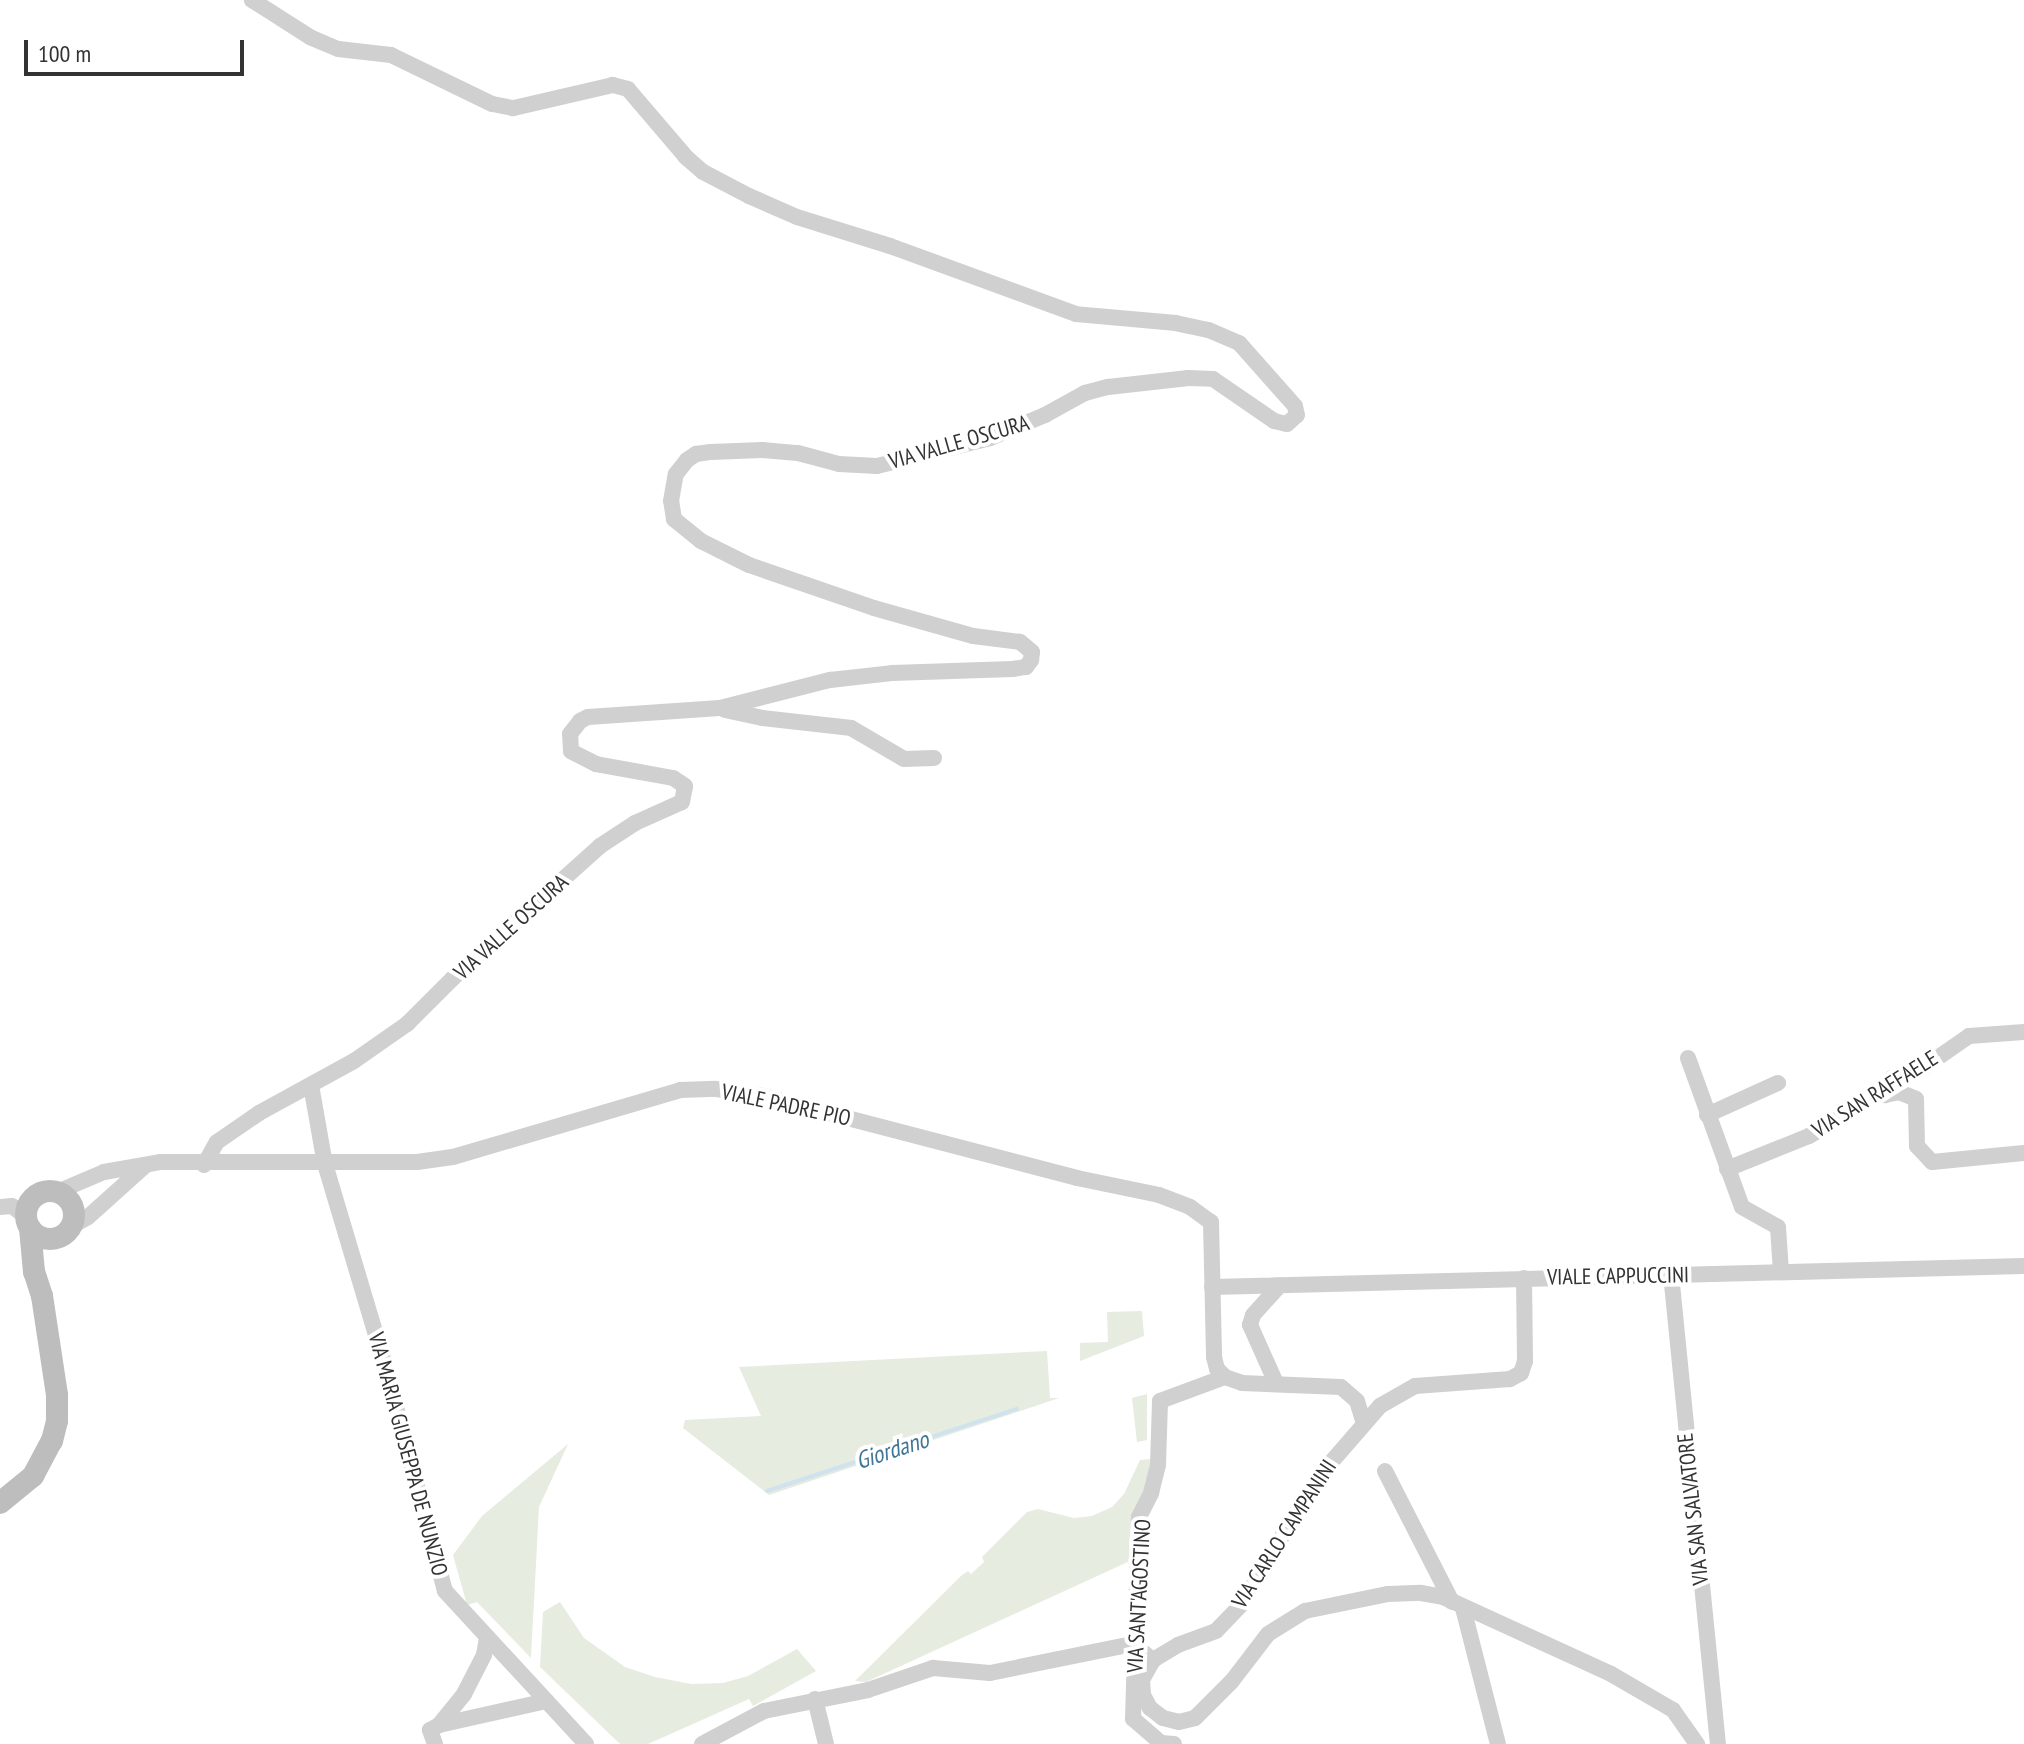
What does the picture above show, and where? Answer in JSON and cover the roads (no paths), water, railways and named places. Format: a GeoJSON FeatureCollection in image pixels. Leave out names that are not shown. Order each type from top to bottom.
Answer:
{"type":"FeatureCollection","features":[{"type":"Feature","properties":{"kind":"street","name":"VIA VALLE OSCURA"},"geometry":{"type":"LineString","coordinates":[[204,1165],[217,1142],[259,1113],[311,1085],[407,1024],[453,978],[600,846],[635,823],[682,802],[685,786],[673,778],[596,764],[571,751],[570,734],[580,721],[588,717],[720,708],[830,680],[892,673],[1026,667],[1032,652],[1020,642],[973,636],[874,608],[749,565],[701,541],[674,519],[671,501],[676,474],[696,454],[762,450],[798,453],[839,464],[877,466],[1001,434],[1097,390],[1188,378],[1213,379],[1274,421],[1294,421],[1297,415],[1295,406],[1239,343],[1208,330],[1176,323],[1076,314],[890,246],[797,217],[749,196],[703,172],[686,157],[628,89],[613,85],[513,108],[492,104],[391,55],[338,49],[310,37],[252,0]]}},
{"type":"Feature","properties":{"kind":"street"},"geometry":{"type":"LineString","coordinates":[[720,708],[762,718],[851,728],[904,759],[934,758]]}},
{"type":"Feature","properties":{"kind":"street","name":"VIA SAN RAFFAELE"},"geometry":{"type":"LineString","coordinates":[[1727,1169],[1809,1136],[1864,1104],[1892,1078],[1923,1068],[1969,1036],[2024,1032]]}},
{"type":"Feature","properties":{"kind":"street"},"geometry":{"type":"LineString","coordinates":[[1688,1058],[1742,1207],[1778,1227],[1781,1272]]}},
{"type":"Feature","properties":{"kind":"street"},"geometry":{"type":"LineString","coordinates":[[1707,1115],[1778,1083]]}},
{"type":"Feature","properties":{"kind":"street","name":"VIA MARIA GIUSEPPA DE NUNZIO"},"geometry":{"type":"LineString","coordinates":[[311,1085],[325,1164],[384,1362],[445,1591],[586,1744]]}},
{"type":"Feature","properties":{"kind":"street","name":"VIALE PADRE PIO"},"geometry":{"type":"LineString","coordinates":[[57,1192],[104,1172],[146,1165],[417,1162],[453,1157],[680,1090],[716,1089],[759,1095],[1180,1202],[1211,1222],[1212,1287]]}},
{"type":"Feature","properties":{"kind":"street"},"geometry":{"type":"LineString","coordinates":[[1878,1090],[1885,1095],[1899,1092],[1916,1099],[1917,1146],[1932,1162],[2024,1153]]}},
{"type":"Feature","properties":{"kind":"street"},"geometry":{"type":"LineString","coordinates":[[0,1207],[12,1206],[44,1239],[67,1231],[88,1217],[146,1165]]}},
{"type":"Feature","properties":{"kind":"street"},"geometry":{"type":"LineString","coordinates":[[0,1503],[33,1476],[52,1441],[57,1421],[57,1395],[28,1222],[35,1196],[57,1192],[67,1198],[73,1208],[67,1231],[49,1262],[42,1296]]}},
{"type":"Feature","properties":{"kind":"street","name":"VIALE CAPPUCCINI"},"geometry":{"type":"LineString","coordinates":[[1212,1287],[2024,1266]]}},
{"type":"Feature","properties":{"kind":"street","name":"VIA SAN SALVATORE"},"geometry":{"type":"LineString","coordinates":[[1671,1274],[1718,1744]]}},
{"type":"Feature","properties":{"kind":"street","name":"VIA CARLO CAMPANINI"},"geometry":{"type":"LineString","coordinates":[[1524,1278],[1525,1355],[1521,1373],[1510,1379],[1415,1386],[1389,1398],[1363,1421],[1314,1482],[1242,1604],[1216,1631],[1178,1645],[1153,1660],[1142,1680],[1146,1702],[1163,1718],[1195,1718],[1232,1681],[1268,1634],[1305,1611],[1388,1594],[1421,1593],[1505,1623],[1636,1688],[1673,1710],[1697,1744]]}},
{"type":"Feature","properties":{"kind":"street"},"geometry":{"type":"LineString","coordinates":[[1276,1383],[1250,1325],[1253,1315],[1280,1285]]}},
{"type":"Feature","properties":{"kind":"street"},"geometry":{"type":"LineString","coordinates":[[1212,1287],[1214,1357],[1225,1377],[1242,1383],[1341,1387],[1357,1401],[1363,1421]]}},
{"type":"Feature","properties":{"kind":"street","name":"VIA SANT'AGOSTINO"},"geometry":{"type":"LineString","coordinates":[[1174,1744],[1161,1743],[1133,1719],[1139,1517],[1151,1493],[1158,1465],[1160,1401],[1225,1377]]}},
{"type":"Feature","properties":{"kind":"street"},"geometry":{"type":"LineString","coordinates":[[1385,1471],[1458,1605],[1498,1744]]}},
{"type":"Feature","properties":{"kind":"street"},"geometry":{"type":"LineString","coordinates":[[434,1733],[464,1694],[484,1655],[487,1638]]}},
{"type":"Feature","properties":{"kind":"street"},"geometry":{"type":"LineString","coordinates":[[702,1744],[764,1711],[868,1690],[933,1668],[990,1673],[1133,1644],[1153,1660]]}},
{"type":"Feature","properties":{"kind":"street"},"geometry":{"type":"LineString","coordinates":[[815,1699],[826,1744]]}},
{"type":"Feature","properties":{"kind":"street"},"geometry":{"type":"LineString","coordinates":[[434,1733],[546,1701]]}},
{"type":"Feature","properties":{"kind":"waterway","name":"Giordano"},"geometry":{"type":"LineString","coordinates":[[767,1491],[1017,1409]]}}]}
